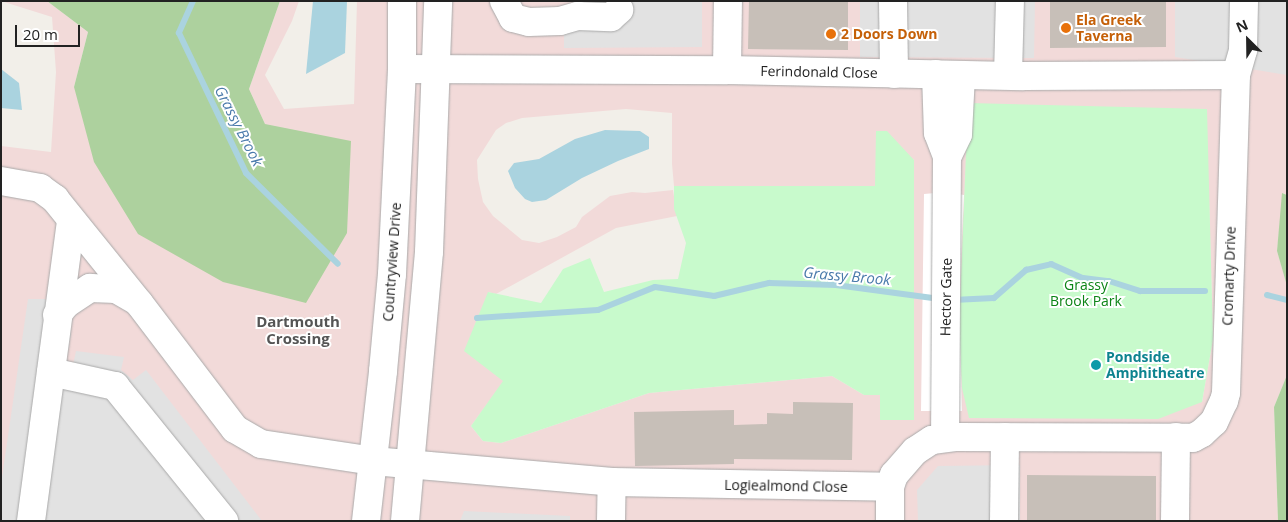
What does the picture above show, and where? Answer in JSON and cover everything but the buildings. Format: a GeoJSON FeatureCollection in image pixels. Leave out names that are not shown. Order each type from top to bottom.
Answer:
{"type":"FeatureCollection","features":[{"type":"Feature","properties":{"kind":"street","name":"Countryview Drive"},"geometry":{"type":"LineString","coordinates":[[366,521],[392,274],[402,69],[402,1]]}},
{"type":"Feature","properties":{"kind":"street"},"geometry":{"type":"LineString","coordinates":[[405,521],[427,289],[437,69],[438,1]]}},
{"type":"Feature","properties":{"kind":"street"},"geometry":{"type":"LineString","coordinates":[[504,1],[513,18],[529,22],[560,21],[576,9],[611,17],[620,10]]}},
{"type":"Feature","properties":{"kind":"street"},"geometry":{"type":"LineString","coordinates":[[727,70],[728,1]]}},
{"type":"Feature","properties":{"kind":"street"},"geometry":{"type":"LineString","coordinates":[[893,1],[894,74]]}},
{"type":"Feature","properties":{"kind":"street"},"geometry":{"type":"LineString","coordinates":[[1008,75],[1010,1]]}},
{"type":"Feature","properties":{"kind":"street","name":"Cromarty Drive"},"geometry":{"type":"LineString","coordinates":[[1176,438],[1193,438],[1202,433],[1214,422],[1224,401],[1236,76],[1243,50],[1244,1]]}},
{"type":"Feature","properties":{"kind":"street","name":"Ferindonald Close"},"geometry":{"type":"LineString","coordinates":[[402,69],[727,70],[948,75],[1236,76]]}},
{"type":"Feature","properties":{"kind":"street","name":"Hector Gate"},"geometry":{"type":"LineString","coordinates":[[945,425],[947,157],[938,133],[948,75]]}},
{"type":"Feature","properties":{"kind":"street","name":"Logiealmond Close"},"geometry":{"type":"LineString","coordinates":[[1,181],[40,188],[55,199],[139,303],[235,428],[261,444],[373,461],[612,482],[890,487]]}},
{"type":"Feature","properties":{"kind":"street"},"geometry":{"type":"LineString","coordinates":[[31,521],[71,221]]}},
{"type":"Feature","properties":{"kind":"street"},"geometry":{"type":"LineString","coordinates":[[57,315],[66,304],[90,288],[116,289],[139,303]]}},
{"type":"Feature","properties":{"kind":"street"},"geometry":{"type":"LineString","coordinates":[[50,372],[115,386],[224,521]]}},
{"type":"Feature","properties":{"kind":"street"},"geometry":{"type":"LineString","coordinates":[[890,521],[890,487],[900,466],[915,451],[932,440],[945,425],[1005,437],[1176,438],[1175,521]]}},
{"type":"Feature","properties":{"kind":"street"},"geometry":{"type":"LineString","coordinates":[[1004,521],[1005,437]]}},
{"type":"Feature","properties":{"kind":"street"},"geometry":{"type":"LineString","coordinates":[[611,521],[612,482]]}},
{"type":"Feature","properties":{"kind":"shaded area"},"geometry":{"type":"Polygon","coordinates":[[[1,1],[47,1],[88,32],[74,87],[351,141],[265,124],[249,89],[280,1],[299,1],[292,21],[265,75],[284,109],[354,104],[357,1],[1287,1],[1287,195],[1283,193],[1277,251],[1287,286],[1287,375],[1274,407],[1278,521],[1,521],[1,146],[51,152],[56,72],[52,17],[1,1]],[[626,109],[522,118],[506,123],[496,130],[477,160],[478,179],[483,202],[493,216],[522,240],[539,243],[557,237],[576,227],[582,217],[610,196],[632,192],[645,193],[673,190],[677,216],[616,228],[496,294],[488,292],[504,381],[471,426],[483,441],[501,443],[649,393],[832,376],[864,395],[880,395],[914,420],[914,160],[876,132],[876,186],[674,186],[672,113],[626,109]],[[1209,201],[969,418],[1202,402],[1213,339],[1209,201]]]}},
{"type":"Feature","properties":{"kind":"shaded area"},"geometry":{"type":"Polygon","coordinates":[[[589,1],[702,1],[702,47],[564,48],[564,6],[589,4],[589,1]]]}},
{"type":"Feature","properties":{"kind":"shaded area"},"geometry":{"type":"Polygon","coordinates":[[[860,1],[1035,1],[1034,58],[860,57],[860,1]]]}},
{"type":"Feature","properties":{"kind":"shaded area"},"geometry":{"type":"Polygon","coordinates":[[[1175,1],[1287,1],[1287,75],[1175,57],[1175,1]]]}},
{"type":"Feature","properties":{"kind":"shaded area"},"geometry":{"type":"Polygon","coordinates":[[[28,299],[45,299],[71,334],[65,364],[73,365],[76,351],[124,357],[121,370],[133,380],[146,370],[262,521],[1,521],[1,484],[28,299]]]}},
{"type":"Feature","properties":{"kind":"shaded area"},"geometry":{"type":"Polygon","coordinates":[[[1020,465],[1020,521],[918,521],[917,490],[938,466],[1020,465]]]}},
{"type":"Feature","properties":{"kind":"shaded area"},"geometry":{"type":"Polygon","coordinates":[[[464,511],[570,516],[570,521],[460,521],[464,511]]]}},
{"type":"Feature","properties":{"kind":"green space"},"geometry":{"type":"Polygon","coordinates":[[[47,1],[280,1],[249,89],[265,124],[351,141],[347,233],[306,303],[223,282],[138,234],[94,162],[74,87],[88,32],[47,1]]]}},
{"type":"Feature","properties":{"kind":"green space","name":"Grassy Brook Park"},"geometry":{"type":"Polygon","coordinates":[[[968,103],[1207,109],[1213,339],[1202,402],[1158,419],[969,418],[962,388],[959,328],[968,103]]]}},
{"type":"Feature","properties":{"kind":"green space"},"geometry":{"type":"Polygon","coordinates":[[[876,131],[887,131],[914,160],[914,420],[880,420],[880,395],[864,395],[832,376],[649,393],[501,443],[483,441],[471,426],[503,381],[464,351],[488,292],[541,303],[563,269],[590,258],[604,292],[653,280],[678,279],[686,243],[674,209],[674,186],[875,186],[876,131]]]}},
{"type":"Feature","properties":{"kind":"green space"},"geometry":{"type":"Polygon","coordinates":[[[1282,193],[1287,195],[1287,286],[1277,251],[1282,193]]]}},
{"type":"Feature","properties":{"kind":"green space"},"geometry":{"type":"Polygon","coordinates":[[[1287,375],[1287,521],[1278,521],[1274,407],[1287,375]]]}},
{"type":"Feature","properties":{"kind":"water"},"geometry":{"type":"Polygon","coordinates":[[[313,1],[347,1],[345,53],[306,74],[313,1]]]}},
{"type":"Feature","properties":{"kind":"water"},"geometry":{"type":"Polygon","coordinates":[[[1,69],[19,83],[22,110],[1,108],[1,69]]]}},
{"type":"Feature","properties":{"kind":"water"},"geometry":{"type":"Polygon","coordinates":[[[605,130],[640,131],[649,137],[649,149],[582,178],[546,200],[532,202],[525,199],[515,188],[508,171],[514,163],[539,159],[575,139],[605,130]]]}},
{"type":"Feature","properties":{"kind":"pier"},"geometry":{"type":"Polygon","coordinates":[[[947,192],[964,195],[959,301],[962,411],[921,411],[924,194],[947,192]]]}},
{"type":"Feature","properties":{"kind":"waterway","name":"Grassy Brook"},"geometry":{"type":"LineString","coordinates":[[193,1],[179,33],[246,173],[338,264]]}},
{"type":"Feature","properties":{"kind":"waterway","name":"Grassy Brook"},"geometry":{"type":"LineString","coordinates":[[953,300],[994,298],[1026,270],[1051,264],[1083,278],[1109,281],[1140,291],[1205,291]]}},
{"type":"Feature","properties":{"kind":"waterway","name":"Grassy Brook"},"geometry":{"type":"LineString","coordinates":[[477,318],[598,310],[655,287],[714,296],[769,283],[836,285],[940,299]]}},
{"type":"Feature","properties":{"kind":"waterway","name":"Grassy Brook"},"geometry":{"type":"LineString","coordinates":[[1267,295],[1287,300]]}},
{"type":"Feature","properties":{"kind":"place","name":"Ela Greek Taverna"},"geometry":{"type":"Point","coordinates":[1066,28]}},
{"type":"Feature","properties":{"kind":"place","name":"2 Doors Down"},"geometry":{"type":"Point","coordinates":[831,34]}},
{"type":"Feature","properties":{"kind":"place","name":"Pondside Amphitheatre"},"geometry":{"type":"Point","coordinates":[1096,365]}},
{"type":"Feature","properties":{"kind":"district","name":"Dartmouth Crossing"},"geometry":{"type":"Point","coordinates":[298,330]}}]}
